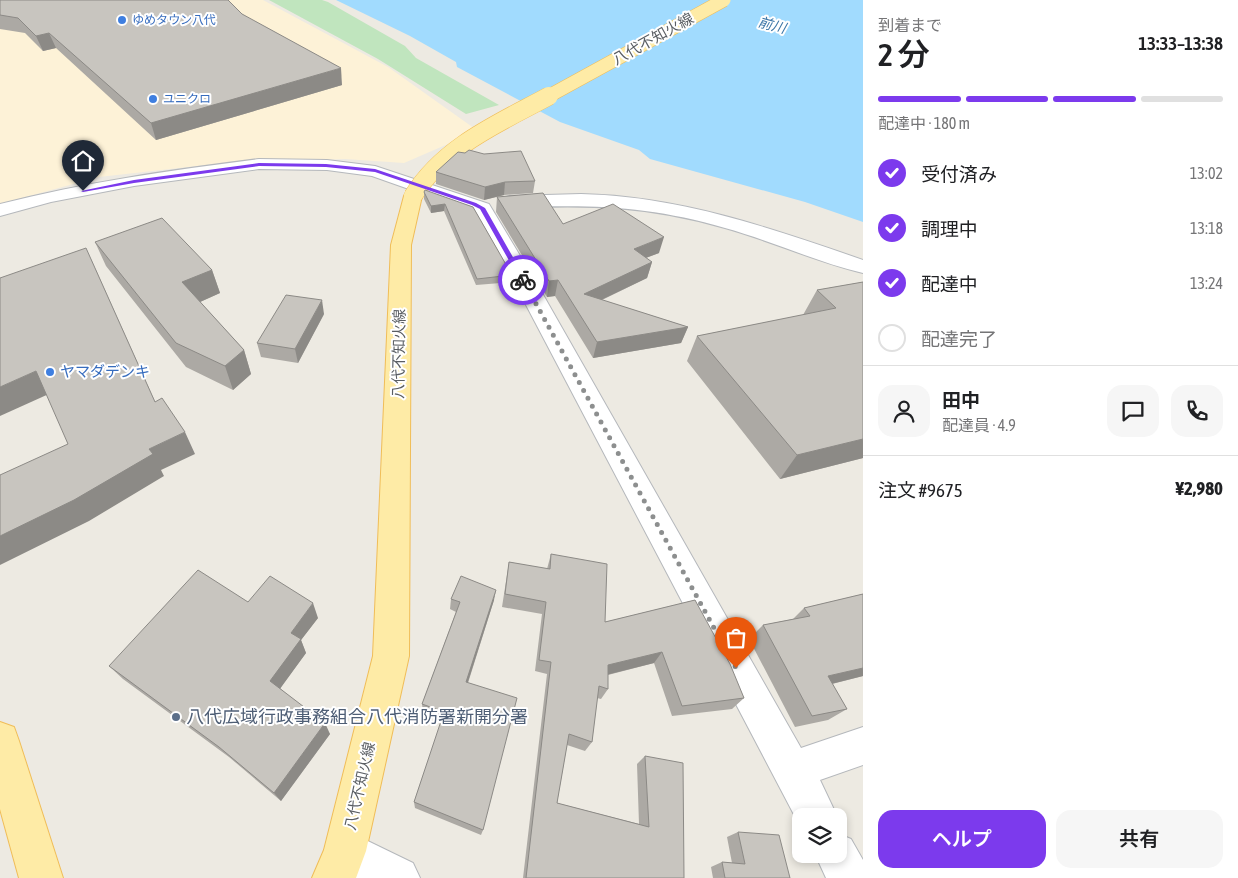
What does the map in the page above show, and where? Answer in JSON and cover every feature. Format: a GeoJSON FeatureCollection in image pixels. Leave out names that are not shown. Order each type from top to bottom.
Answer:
{"type":"FeatureCollection","features":[{"type":"Feature","properties":{"kind":"main road","name":"八代不知火線"},"geometry":{"type":"LineString","coordinates":[[340,864],[391,656],[401,245],[413,196],[423,179],[444,157],[478,135],[724,0]]}},
{"type":"Feature","properties":{"kind":"main road"},"geometry":{"type":"LineString","coordinates":[[0,741],[41,878]]}},
{"type":"Feature","properties":{"kind":"street"},"geometry":{"type":"LineString","coordinates":[[0,210],[50,197],[124,183],[259,164],[326,165],[375,171],[482,208],[813,808]]}},
{"type":"Feature","properties":{"kind":"street"},"geometry":{"type":"LineString","coordinates":[[482,208],[504,202],[576,199],[650,205],[720,221],[863,267]]}},
{"type":"Feature","properties":{"kind":"street"},"geometry":{"type":"LineString","coordinates":[[792,770],[863,746]]}},
{"type":"Feature","properties":{"kind":"street"},"geometry":{"type":"LineString","coordinates":[[841,863],[849,878]]}},
{"type":"Feature","properties":{"kind":"street"},"geometry":{"type":"LineString","coordinates":[[340,864],[398,878]]}},
{"type":"Feature","properties":{"kind":"shaded area"},"geometry":{"type":"Polygon","coordinates":[[[0,0],[263,0],[388,67],[478,131],[404,163],[345,159],[224,163],[99,177],[0,204],[0,0]]]}},
{"type":"Feature","properties":{"kind":"green space"},"geometry":{"type":"Polygon","coordinates":[[[269,0],[322,0],[328,2],[405,46],[416,58],[499,105],[466,114],[378,59],[269,0]]]}},
{"type":"Feature","properties":{"kind":"water","name":"前川"},"geometry":{"type":"Polygon","coordinates":[[[336,0],[863,0],[863,222],[805,202],[650,159],[639,150],[560,122],[457,67],[456,62],[410,36],[336,0]]]}},
{"type":"Feature","properties":{"kind":"building"},"geometry":{"type":"Polygon","coordinates":[[[0,0],[228,0],[242,14],[341,68],[151,123],[49,33],[36,36],[18,18],[0,15],[0,0]]]}},
{"type":"Feature","properties":{"kind":"building"},"geometry":{"type":"Polygon","coordinates":[[[469,150],[484,154],[521,151],[535,181],[505,182],[485,187],[436,172],[458,152],[465,153],[469,150]]]}},
{"type":"Feature","properties":{"kind":"building"},"geometry":{"type":"Polygon","coordinates":[[[425,190],[473,207],[512,275],[477,279],[445,204],[431,206],[424,192],[425,190]]]}},
{"type":"Feature","properties":{"kind":"building"},"geometry":{"type":"Polygon","coordinates":[[[543,193],[563,224],[613,204],[664,237],[634,249],[652,262],[584,294],[688,327],[597,342],[558,280],[549,281],[497,197],[543,193]]]}},
{"type":"Feature","properties":{"kind":"building"},"geometry":{"type":"Polygon","coordinates":[[[162,218],[212,270],[182,282],[244,350],[225,366],[176,343],[95,242],[162,218]]]}},
{"type":"Feature","properties":{"kind":"building"},"geometry":{"type":"Polygon","coordinates":[[[86,248],[155,402],[162,398],[185,432],[149,449],[153,454],[74,500],[0,536],[0,475],[68,444],[36,371],[0,387],[0,278],[86,248]]]}},
{"type":"Feature","properties":{"kind":"building"},"geometry":{"type":"Polygon","coordinates":[[[863,282],[863,439],[797,455],[697,336],[836,308],[817,290],[863,282]]]}},
{"type":"Feature","properties":{"kind":"building"},"geometry":{"type":"Polygon","coordinates":[[[286,295],[322,300],[295,349],[257,343],[286,295]]]}},
{"type":"Feature","properties":{"kind":"building"},"geometry":{"type":"Polygon","coordinates":[[[551,554],[607,564],[605,622],[695,600],[730,664],[744,698],[682,706],[662,652],[608,665],[608,689],[599,686],[592,742],[569,734],[557,803],[649,827],[645,756],[683,763],[684,878],[526,878],[551,662],[539,660],[546,602],[505,594],[509,562],[550,569],[551,554]]]}},
{"type":"Feature","properties":{"kind":"building"},"geometry":{"type":"Polygon","coordinates":[[[198,570],[248,602],[270,576],[313,603],[291,633],[301,639],[270,681],[325,723],[274,793],[219,747],[109,666],[198,570]]]}},
{"type":"Feature","properties":{"kind":"building"},"geometry":{"type":"Polygon","coordinates":[[[461,576],[496,590],[466,682],[517,698],[483,830],[414,802],[444,712],[422,704],[460,602],[451,599],[461,576]]]}},
{"type":"Feature","properties":{"kind":"building"},"geometry":{"type":"Polygon","coordinates":[[[863,594],[863,668],[828,676],[847,709],[812,716],[763,625],[810,616],[804,608],[863,594]]]}},
{"type":"Feature","properties":{"kind":"building"},"geometry":{"type":"Polygon","coordinates":[[[738,832],[779,835],[790,878],[725,878],[722,862],[745,864],[738,832]]]}},
{"type":"Feature","properties":{"kind":"way so far"},"geometry":{"type":"LineString","coordinates":[[523,280],[736,668]]}},
{"type":"Feature","properties":{"kind":"place","name":"ゆめタウン八代"},"geometry":{"type":"Point","coordinates":[122,20]}},
{"type":"Feature","properties":{"kind":"place","name":"ユニクロ"},"geometry":{"type":"Point","coordinates":[153,99]}},
{"type":"Feature","properties":{"kind":"place","name":"ヤマダデンキ"},"geometry":{"type":"Point","coordinates":[50,372]}},
{"type":"Feature","properties":{"kind":"place","name":"八代広域行政事務組合八代消防署新開分署"},"geometry":{"type":"Point","coordinates":[176,717]}},
{"type":"Feature","properties":{"kind":"route"},"geometry":{"type":"LineString","coordinates":[[83,191],[259,164],[326,165],[375,171],[403,179],[482,208],[523,280]]}}]}
